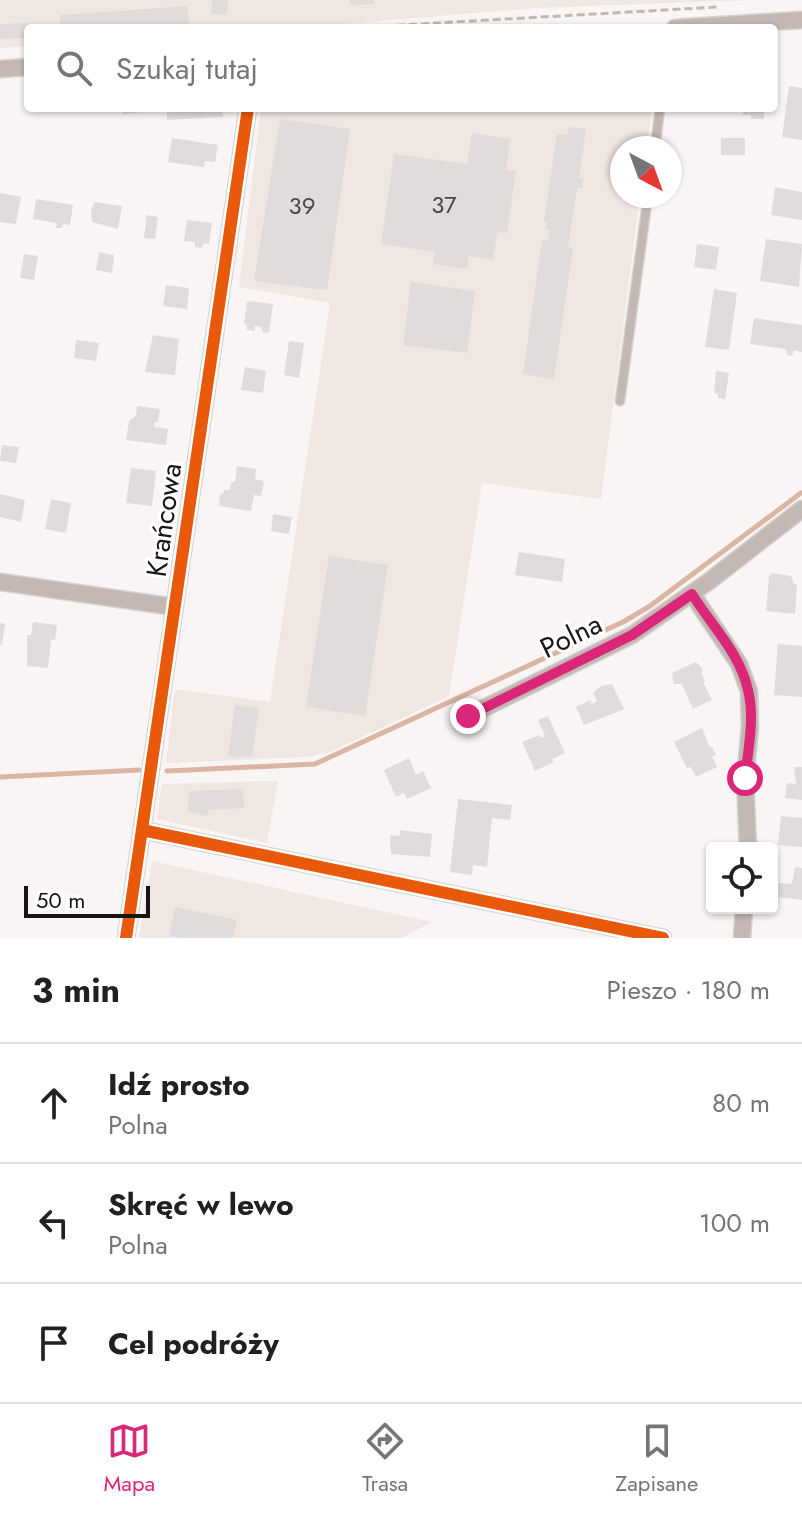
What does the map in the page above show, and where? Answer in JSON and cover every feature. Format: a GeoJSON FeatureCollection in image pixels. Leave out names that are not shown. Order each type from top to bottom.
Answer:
{"type":"FeatureCollection","features":[{"type":"Feature","properties":{"kind":"street"},"geometry":{"type":"LineString","coordinates":[[738,24],[802,20]]}},
{"type":"Feature","properties":{"kind":"street"},"geometry":{"type":"LineString","coordinates":[[0,69],[24,67]]}},
{"type":"Feature","properties":{"kind":"street","name":"Krańcowa"},"geometry":{"type":"LineString","coordinates":[[126,938],[247,112]]}},
{"type":"Feature","properties":{"kind":"street","name":"Polna"},"geometry":{"type":"LineString","coordinates":[[468,716],[632,635],[692,594],[802,509]]}},
{"type":"Feature","properties":{"kind":"street","name":"Krańcowa"},"geometry":{"type":"LineString","coordinates":[[0,582],[175,607]]}},
{"type":"Feature","properties":{"kind":"street"},"geometry":{"type":"LineString","coordinates":[[692,594],[739,664],[749,691],[750,727],[745,778],[748,842]]}},
{"type":"Feature","properties":{"kind":"street"},"geometry":{"type":"LineString","coordinates":[[142,830],[663,938]]}},
{"type":"Feature","properties":{"kind":"street"},"geometry":{"type":"LineString","coordinates":[[742,938],[744,914]]}},
{"type":"Feature","properties":{"kind":"lane"},"geometry":{"type":"LineString","coordinates":[[656,136],[660,112]]}},
{"type":"Feature","properties":{"kind":"lane"},"geometry":{"type":"LineString","coordinates":[[620,401],[646,208]]}},
{"type":"Feature","properties":{"kind":"path"},"geometry":{"type":"LineString","coordinates":[[419,24],[719,7]]}},
{"type":"Feature","properties":{"kind":"shaded area"},"geometry":{"type":"Polygon","coordinates":[[[0,0],[752,0],[538,8],[340,24],[24,24],[24,46],[0,48],[0,0]]]}},
{"type":"Feature","properties":{"kind":"shaded area"},"geometry":{"type":"Polygon","coordinates":[[[261,112],[652,112],[648,136],[610,136],[610,208],[638,208],[601,499],[482,483],[449,696],[330,752],[306,757],[166,763],[175,689],[270,702],[330,303],[239,287],[261,112]]]}},
{"type":"Feature","properties":{"kind":"shaded area"},"geometry":{"type":"Polygon","coordinates":[[[278,781],[267,843],[157,819],[162,784],[278,781]]]}},
{"type":"Feature","properties":{"kind":"shaded area"},"geometry":{"type":"Polygon","coordinates":[[[152,861],[432,922],[401,938],[139,938],[152,861]]]}},
{"type":"Feature","properties":{"kind":"building"},"geometry":{"type":"Polygon","coordinates":[[[212,0],[228,0],[227,15],[211,14],[212,0]]]}},
{"type":"Feature","properties":{"kind":"building"},"geometry":{"type":"Polygon","coordinates":[[[350,0],[374,0],[374,4],[350,5],[350,0]]]}},
{"type":"Feature","properties":{"kind":"building"},"geometry":{"type":"Polygon","coordinates":[[[187,6],[189,24],[61,24],[60,15],[187,6]]]}},
{"type":"Feature","properties":{"kind":"building"},"geometry":{"type":"Polygon","coordinates":[[[28,23],[24,24],[24,38],[0,39],[0,24],[28,23]]]}},
{"type":"Feature","properties":{"kind":"building"},"geometry":{"type":"Polygon","coordinates":[[[789,86],[802,88],[802,140],[782,137],[789,86]]]}},
{"type":"Feature","properties":{"kind":"building"},"geometry":{"type":"Polygon","coordinates":[[[167,112],[222,112],[223,117],[167,120],[167,112]]]}},
{"type":"Feature","properties":{"kind":"building"},"geometry":{"type":"Polygon","coordinates":[[[743,112],[764,112],[764,119],[751,119],[751,115],[743,115],[743,112]]]}},
{"type":"Feature","properties":{"kind":"building"},"geometry":{"type":"Polygon","coordinates":[[[280,119],[350,129],[327,290],[254,281],[280,119]]]}},
{"type":"Feature","properties":{"kind":"building"},"geometry":{"type":"Polygon","coordinates":[[[569,127],[586,129],[579,178],[583,179],[582,188],[577,188],[568,248],[573,248],[554,379],[523,374],[542,240],[548,240],[550,230],[546,230],[547,222],[544,221],[557,133],[567,135],[569,127]]]}},
{"type":"Feature","properties":{"kind":"building"},"geometry":{"type":"Polygon","coordinates":[[[472,133],[510,139],[506,170],[516,171],[507,233],[497,232],[493,260],[469,256],[467,269],[433,264],[435,252],[381,244],[394,154],[467,164],[472,133]]]}},
{"type":"Feature","properties":{"kind":"building"},"geometry":{"type":"Polygon","coordinates":[[[172,138],[218,145],[215,162],[205,161],[204,167],[168,162],[172,138]]]}},
{"type":"Feature","properties":{"kind":"building"},"geometry":{"type":"Polygon","coordinates":[[[721,138],[745,138],[745,155],[721,155],[721,138]]]}},
{"type":"Feature","properties":{"kind":"building"},"geometry":{"type":"Polygon","coordinates":[[[775,187],[802,192],[802,220],[771,215],[775,187]]]}},
{"type":"Feature","properties":{"kind":"building"},"geometry":{"type":"Polygon","coordinates":[[[0,193],[21,197],[16,224],[0,222],[0,193]]]}},
{"type":"Feature","properties":{"kind":"building"},"geometry":{"type":"Polygon","coordinates":[[[36,199],[73,205],[70,225],[63,224],[62,228],[56,228],[57,223],[33,219],[36,199]]]}},
{"type":"Feature","properties":{"kind":"building"},"geometry":{"type":"Polygon","coordinates":[[[95,202],[122,206],[118,229],[92,222],[91,211],[95,202]]]}},
{"type":"Feature","properties":{"kind":"building"},"geometry":{"type":"Polygon","coordinates":[[[147,215],[158,217],[155,239],[144,238],[147,215]]]}},
{"type":"Feature","properties":{"kind":"building"},"geometry":{"type":"Polygon","coordinates":[[[187,220],[212,223],[209,244],[203,243],[202,248],[195,247],[195,242],[184,241],[187,220]]]}},
{"type":"Feature","properties":{"kind":"building"},"geometry":{"type":"Polygon","coordinates":[[[766,239],[802,244],[799,287],[760,281],[766,239]]]}},
{"type":"Feature","properties":{"kind":"building"},"geometry":{"type":"Polygon","coordinates":[[[697,244],[719,247],[716,270],[694,267],[697,244]]]}},
{"type":"Feature","properties":{"kind":"building"},"geometry":{"type":"Polygon","coordinates":[[[99,252],[114,255],[112,273],[96,270],[99,252]]]}},
{"type":"Feature","properties":{"kind":"building"},"geometry":{"type":"Polygon","coordinates":[[[24,254],[38,256],[34,280],[20,278],[24,254]]]}},
{"type":"Feature","properties":{"kind":"building"},"geometry":{"type":"Polygon","coordinates":[[[411,282],[475,291],[467,353],[403,345],[411,282]]]}},
{"type":"Feature","properties":{"kind":"building"},"geometry":{"type":"Polygon","coordinates":[[[166,285],[189,288],[187,309],[163,306],[166,285]]]}},
{"type":"Feature","properties":{"kind":"building"},"geometry":{"type":"Polygon","coordinates":[[[714,289],[737,293],[729,350],[705,347],[714,289]]]}},
{"type":"Feature","properties":{"kind":"building"},"geometry":{"type":"Polygon","coordinates":[[[247,301],[273,304],[269,333],[255,326],[255,331],[247,330],[244,324],[247,301]]]}},
{"type":"Feature","properties":{"kind":"building"},"geometry":{"type":"Polygon","coordinates":[[[754,318],[802,325],[802,352],[794,350],[792,356],[787,355],[786,349],[750,344],[754,318]]]}},
{"type":"Feature","properties":{"kind":"building"},"geometry":{"type":"Polygon","coordinates":[[[153,335],[179,339],[175,375],[145,372],[153,335]]]}},
{"type":"Feature","properties":{"kind":"building"},"geometry":{"type":"Polygon","coordinates":[[[76,340],[99,343],[96,361],[74,358],[76,340]]]}},
{"type":"Feature","properties":{"kind":"building"},"geometry":{"type":"Polygon","coordinates":[[[289,341],[304,343],[299,378],[284,375],[289,341]]]}},
{"type":"Feature","properties":{"kind":"building"},"geometry":{"type":"Polygon","coordinates":[[[245,367],[266,371],[263,393],[241,390],[245,367]]]}},
{"type":"Feature","properties":{"kind":"building"},"geometry":{"type":"Polygon","coordinates":[[[716,371],[729,373],[725,399],[718,398],[718,394],[714,393],[716,371]]]}},
{"type":"Feature","properties":{"kind":"building"},"geometry":{"type":"Polygon","coordinates":[[[137,406],[160,409],[154,427],[168,429],[166,445],[126,440],[129,421],[136,416],[137,406]]]}},
{"type":"Feature","properties":{"kind":"building"},"geometry":{"type":"Polygon","coordinates":[[[2,445],[19,447],[16,463],[0,461],[2,445]]]}},
{"type":"Feature","properties":{"kind":"building"},"geometry":{"type":"Polygon","coordinates":[[[237,466],[256,469],[255,479],[264,481],[261,496],[254,495],[251,511],[219,506],[220,494],[230,490],[231,482],[235,482],[237,466]]]}},
{"type":"Feature","properties":{"kind":"building"},"geometry":{"type":"Polygon","coordinates":[[[131,468],[156,471],[152,506],[126,503],[131,468]]]}},
{"type":"Feature","properties":{"kind":"building"},"geometry":{"type":"Polygon","coordinates":[[[0,494],[25,500],[21,522],[0,517],[0,494]]]}},
{"type":"Feature","properties":{"kind":"building"},"geometry":{"type":"Polygon","coordinates":[[[51,499],[71,503],[66,533],[45,529],[51,499]]]}},
{"type":"Feature","properties":{"kind":"building"},"geometry":{"type":"Polygon","coordinates":[[[273,514],[292,517],[289,534],[271,531],[273,514]]]}},
{"type":"Feature","properties":{"kind":"building"},"geometry":{"type":"Polygon","coordinates":[[[519,552],[565,559],[562,582],[515,575],[519,552]]]}},
{"type":"Feature","properties":{"kind":"building"},"geometry":{"type":"Polygon","coordinates":[[[329,556],[388,565],[365,716],[306,707],[329,556]]]}},
{"type":"Feature","properties":{"kind":"building"},"geometry":{"type":"Polygon","coordinates":[[[772,573],[791,576],[797,584],[795,614],[766,611],[769,576],[772,573]]]}},
{"type":"Feature","properties":{"kind":"building"},"geometry":{"type":"Polygon","coordinates":[[[33,622],[57,625],[55,640],[51,639],[48,668],[27,666],[27,635],[31,635],[33,622]]]}},
{"type":"Feature","properties":{"kind":"building"},"geometry":{"type":"Polygon","coordinates":[[[0,623],[5,624],[2,645],[0,645],[0,623]]]}},
{"type":"Feature","properties":{"kind":"building"},"geometry":{"type":"Polygon","coordinates":[[[778,644],[802,646],[802,697],[774,695],[778,644]]]}},
{"type":"Feature","properties":{"kind":"building"},"geometry":{"type":"Polygon","coordinates":[[[696,662],[703,670],[703,682],[712,700],[693,709],[682,684],[674,684],[672,673],[696,662]]]}},
{"type":"Feature","properties":{"kind":"building"},"geometry":{"type":"Polygon","coordinates":[[[612,684],[624,709],[584,725],[576,707],[590,700],[592,704],[597,701],[593,693],[601,686],[612,684]]]}},
{"type":"Feature","properties":{"kind":"building"},"geometry":{"type":"Polygon","coordinates":[[[235,705],[259,708],[252,756],[228,757],[235,705]]]}},
{"type":"Feature","properties":{"kind":"building"},"geometry":{"type":"Polygon","coordinates":[[[548,716],[565,753],[535,771],[522,742],[539,735],[541,738],[545,736],[538,720],[548,716]]]}},
{"type":"Feature","properties":{"kind":"building"},"geometry":{"type":"Polygon","coordinates":[[[702,728],[716,755],[712,756],[717,767],[696,777],[691,767],[687,768],[674,742],[702,728]]]}},
{"type":"Feature","properties":{"kind":"building"},"geometry":{"type":"Polygon","coordinates":[[[409,758],[416,775],[423,771],[431,788],[407,799],[404,793],[396,797],[384,770],[409,758]]]}},
{"type":"Feature","properties":{"kind":"building"},"geometry":{"type":"Polygon","coordinates":[[[794,767],[802,767],[802,800],[785,798],[787,783],[796,784],[794,767]]]}},
{"type":"Feature","properties":{"kind":"building"},"geometry":{"type":"Polygon","coordinates":[[[243,789],[244,808],[208,810],[207,816],[188,811],[189,791],[243,789]]]}},
{"type":"Feature","properties":{"kind":"building"},"geometry":{"type":"Polygon","coordinates":[[[458,799],[512,805],[510,820],[492,818],[487,867],[473,865],[472,875],[450,872],[458,799]]]}},
{"type":"Feature","properties":{"kind":"building"},"geometry":{"type":"Polygon","coordinates":[[[781,816],[802,818],[802,847],[778,845],[781,816]]]}},
{"type":"Feature","properties":{"kind":"building"},"geometry":{"type":"Polygon","coordinates":[[[400,830],[432,834],[430,857],[391,854],[390,835],[400,836],[400,830]]]}},
{"type":"Feature","properties":{"kind":"building"},"geometry":{"type":"Polygon","coordinates":[[[795,867],[802,868],[802,900],[778,897],[779,883],[792,884],[795,867]]]}},
{"type":"Feature","properties":{"kind":"building"},"geometry":{"type":"Polygon","coordinates":[[[175,907],[237,920],[233,938],[181,938],[169,935],[175,907]]]}},
{"type":"Feature","properties":{"kind":"waterway"},"geometry":{"type":"LineString","coordinates":[[167,771],[315,764],[623,622],[650,606],[801,493]]}},
{"type":"Feature","properties":{"kind":"waterway"},"geometry":{"type":"LineString","coordinates":[[0,777],[139,770]]}},
{"type":"Feature","properties":{"kind":"cycle path"},"geometry":{"type":"LineString","coordinates":[[126,938],[247,112]]}},
{"type":"Feature","properties":{"kind":"cycle path"},"geometry":{"type":"LineString","coordinates":[[142,830],[663,938]]}},
{"type":"Feature","properties":{"kind":"route"},"geometry":{"type":"LineString","coordinates":[[468,716],[632,635],[692,594],[739,664],[749,691],[750,727],[745,778]]}}]}
